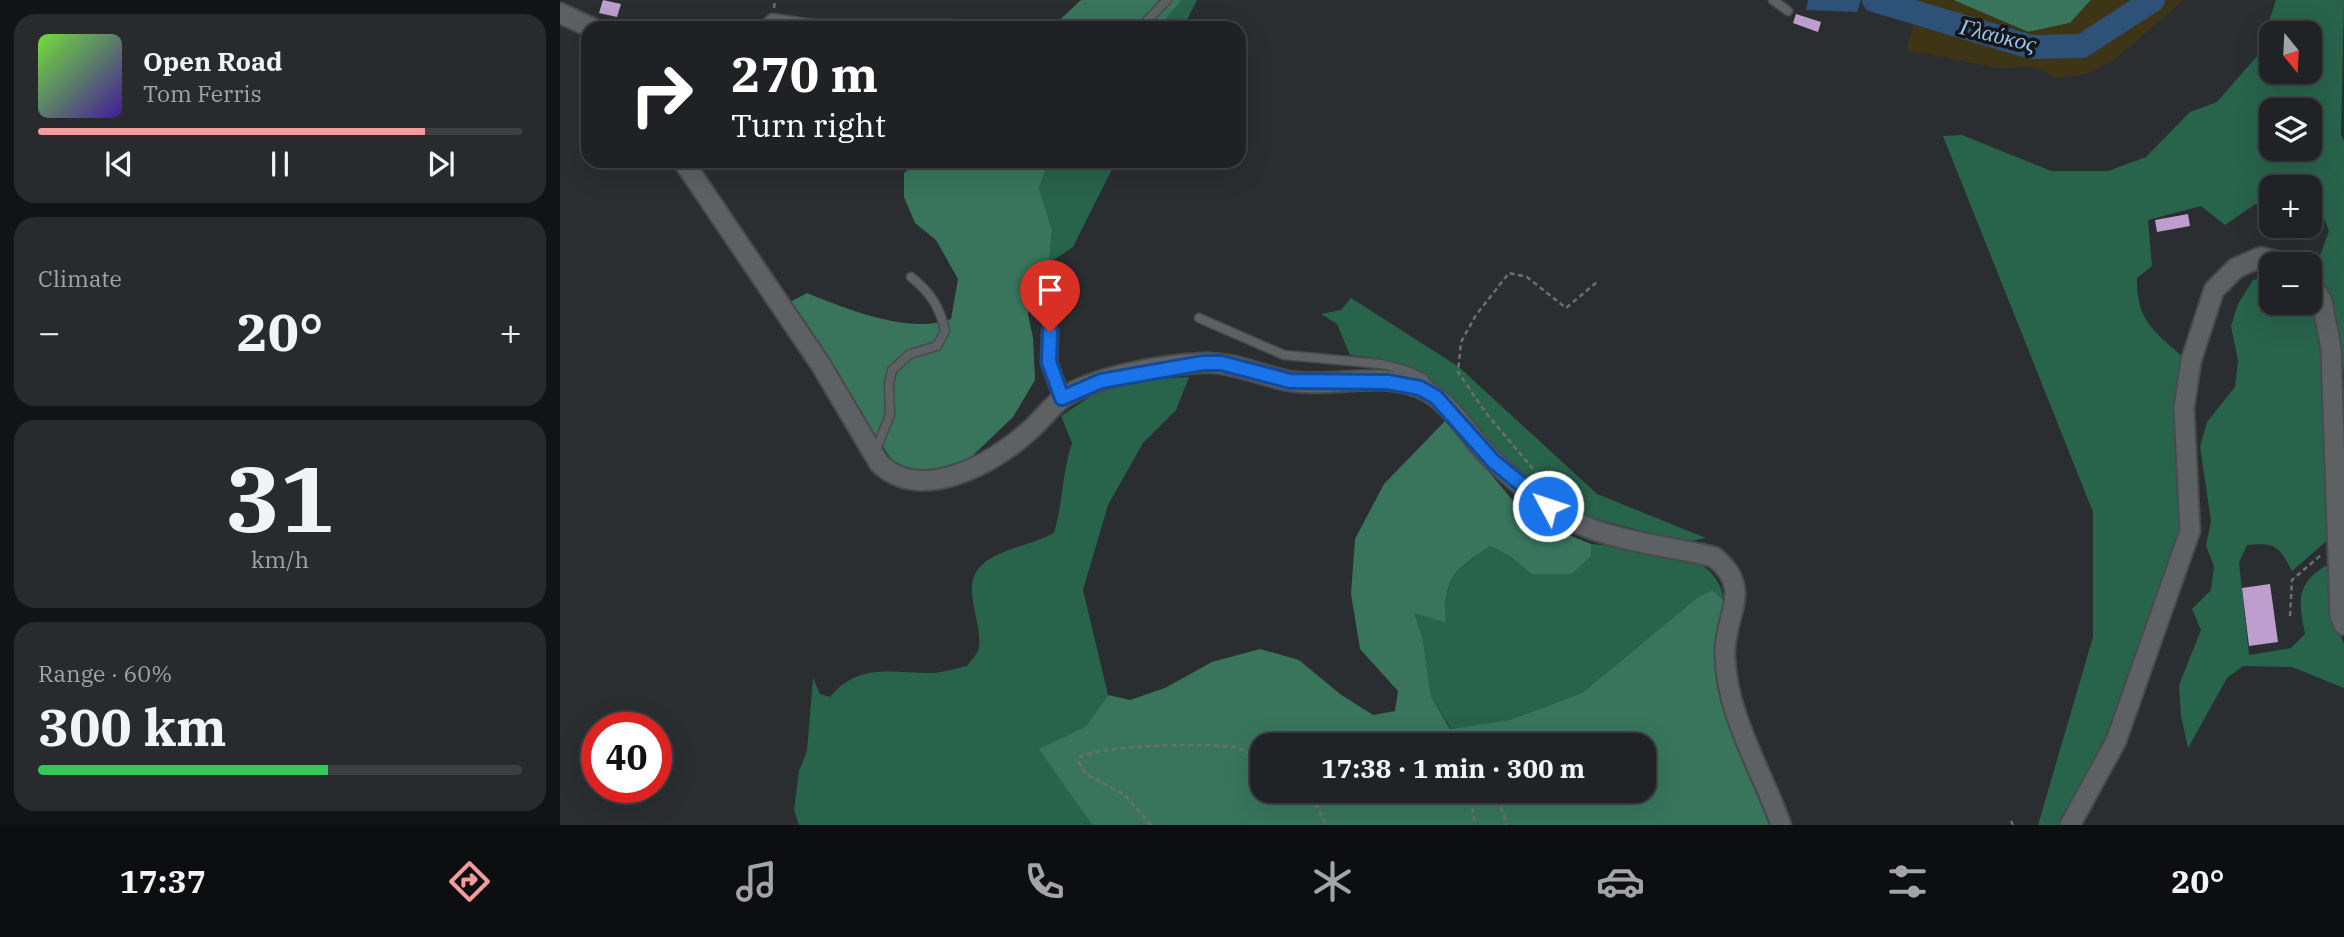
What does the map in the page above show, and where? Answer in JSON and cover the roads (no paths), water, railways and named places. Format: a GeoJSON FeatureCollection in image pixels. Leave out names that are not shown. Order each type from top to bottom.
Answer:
{"type":"FeatureCollection","features":[{"type":"Feature","properties":{"kind":"street"},"geometry":{"type":"LineString","coordinates":[[560,13],[581,23]]}},
{"type":"Feature","properties":{"kind":"street"},"geometry":{"type":"LineString","coordinates":[[688,168],[821,365],[874,455],[889,473],[904,481],[947,477],[1005,451],[1062,398],[1101,381],[1203,363],[1221,363],[1290,381],[1406,384],[1430,394],[1493,461],[1548,506],[1576,522],[1600,531],[1714,557],[1727,568],[1736,589],[1725,655],[1728,681],[1739,718],[1781,825]]}},
{"type":"Feature","properties":{"kind":"street"},"geometry":{"type":"LineString","coordinates":[[2070,825],[2116,741],[2190,531],[2184,408],[2191,361],[2214,290],[2236,268],[2259,258]]}},
{"type":"Feature","properties":{"kind":"street"},"geometry":{"type":"LineString","coordinates":[[2322,301],[2331,349],[2340,616],[2344,625]]}},
{"type":"Feature","properties":{"kind":"street"},"geometry":{"type":"LineString","coordinates":[[1050,332],[1049,362],[1062,398]]}},
{"type":"Feature","properties":{"kind":"lane"},"geometry":{"type":"LineString","coordinates":[[1147,21],[1167,0]]}},
{"type":"Feature","properties":{"kind":"lane"},"geometry":{"type":"LineString","coordinates":[[1773,0],[1788,11]]}},
{"type":"Feature","properties":{"kind":"lane"},"geometry":{"type":"LineString","coordinates":[[768,21],[772,18],[792,21]]}},
{"type":"Feature","properties":{"kind":"lane"},"geometry":{"type":"LineString","coordinates":[[874,455],[890,415],[889,384],[892,370],[910,354],[937,346],[945,331],[942,315],[928,290],[911,277]]}},
{"type":"Feature","properties":{"kind":"lane"},"geometry":{"type":"LineString","coordinates":[[1199,317],[1284,355],[1381,364],[1408,371],[1427,383],[1430,394]]}},
{"type":"Feature","properties":{"kind":"water"},"geometry":{"type":"Polygon","coordinates":[[[1808,0],[1861,0],[1857,12],[1806,10],[1808,0]]]}},
{"type":"Feature","properties":{"kind":"waterway","name":"Γλαύκος"},"geometry":{"type":"LineString","coordinates":[[1874,0],[2031,47],[2082,46],[2153,0]]}}]}
